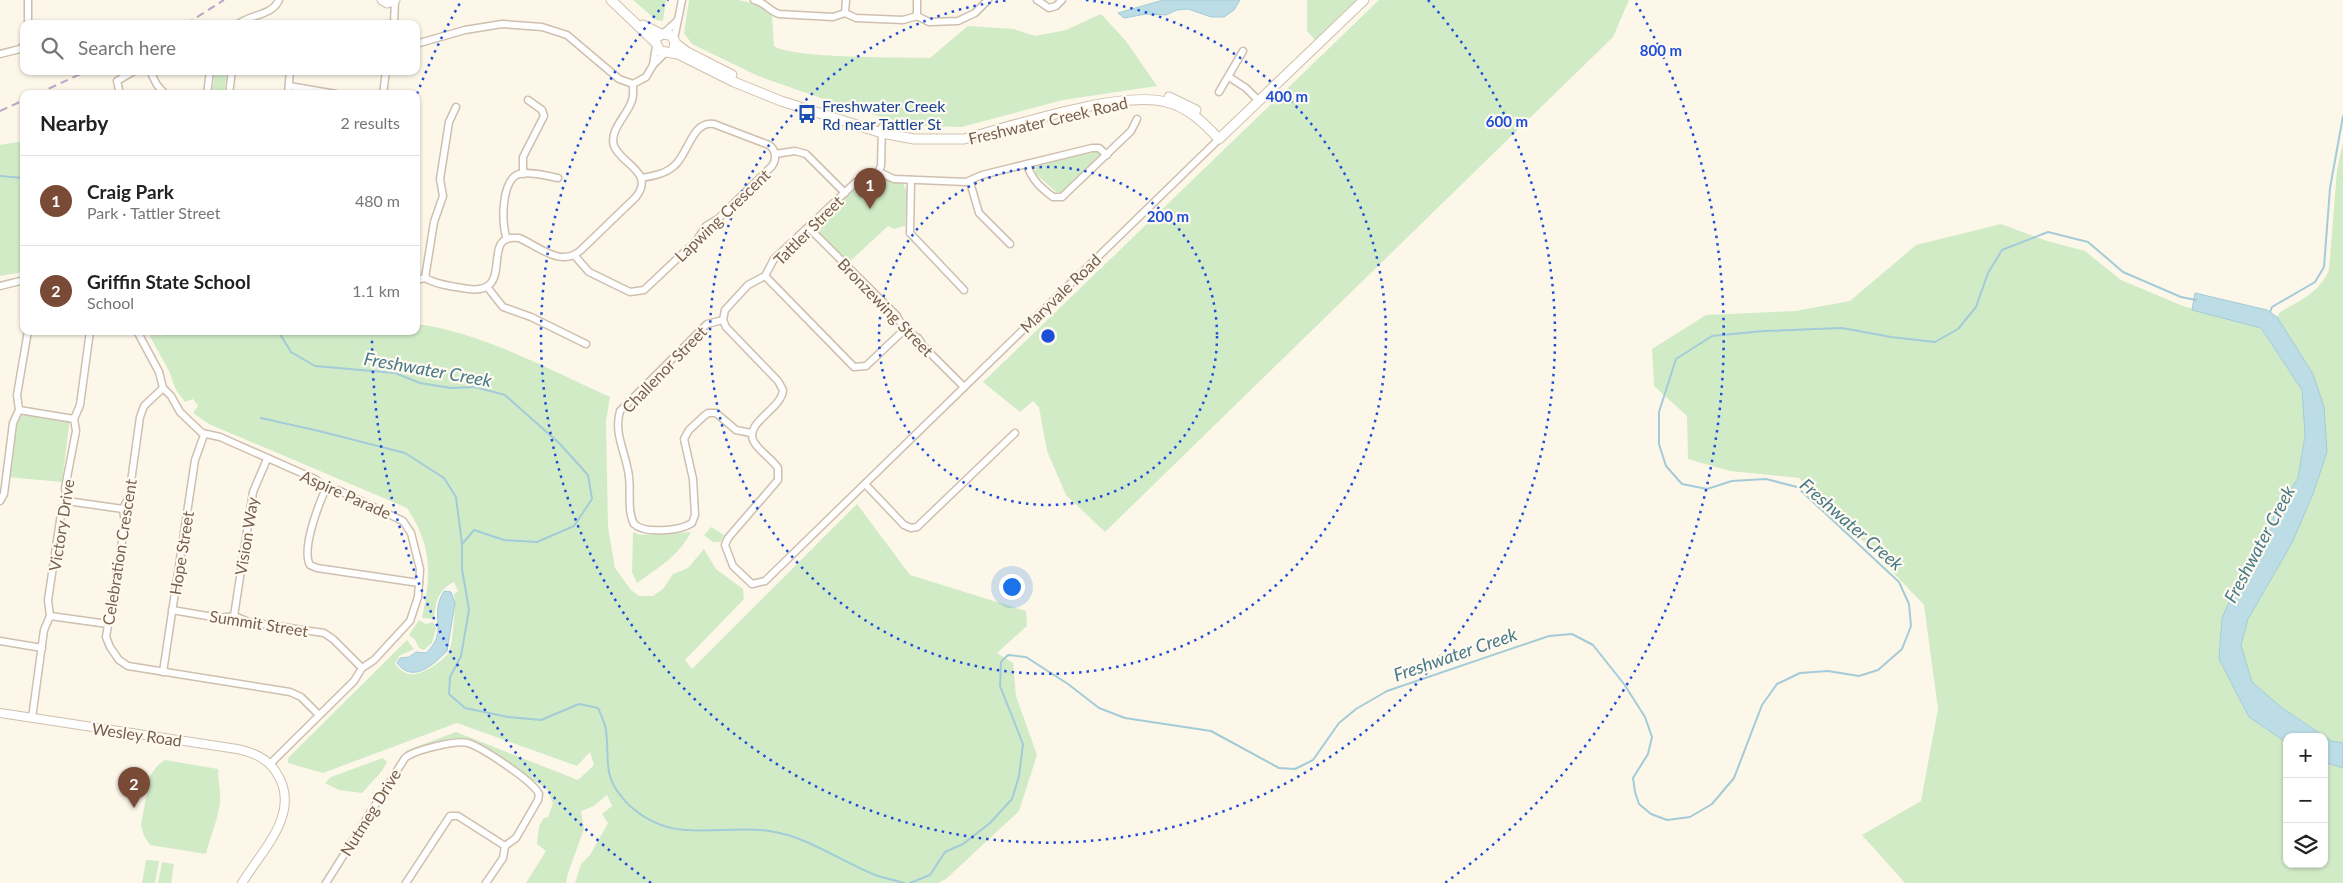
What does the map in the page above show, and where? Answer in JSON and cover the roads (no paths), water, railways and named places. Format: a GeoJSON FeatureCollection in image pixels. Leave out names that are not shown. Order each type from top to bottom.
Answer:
{"type":"FeatureCollection","features":[{"type":"Feature","properties":{"kind":"main road"},"geometry":{"type":"LineString","coordinates":[[384,1],[395,0]]}},
{"type":"Feature","properties":{"kind":"main road"},"geometry":{"type":"LineString","coordinates":[[611,0],[656,45],[671,47],[670,34],[662,34],[641,23],[618,0]]}},
{"type":"Feature","properties":{"kind":"main road","name":"Maryvale Road"},"geometry":{"type":"LineString","coordinates":[[1221,137],[1364,0]]}},
{"type":"Feature","properties":{"kind":"main road"},"geometry":{"type":"LineString","coordinates":[[656,45],[662,34]]}},
{"type":"Feature","properties":{"kind":"main road","name":"Freshwater Creek Road"},"geometry":{"type":"LineString","coordinates":[[671,47],[754,90],[908,139],[956,141],[1079,109],[1143,99],[1168,102],[1186,110],[1221,137]]}},
{"type":"Feature","properties":{"kind":"street"},"geometry":{"type":"LineString","coordinates":[[28,0],[28,20]]}},
{"type":"Feature","properties":{"kind":"street"},"geometry":{"type":"LineString","coordinates":[[245,20],[273,10],[279,0]]}},
{"type":"Feature","properties":{"kind":"street"},"geometry":{"type":"LineString","coordinates":[[394,20],[395,0]]}},
{"type":"Feature","properties":{"kind":"street"},"geometry":{"type":"LineString","coordinates":[[420,43],[465,30],[502,24],[542,27],[567,35],[619,79],[633,84],[646,77],[653,65],[671,47],[682,0]]}},
{"type":"Feature","properties":{"kind":"street"},"geometry":{"type":"LineString","coordinates":[[754,0],[764,1],[771,10],[779,14],[833,17],[845,13],[856,18],[903,20],[917,16],[928,22],[958,21],[975,13],[988,0]]}},
{"type":"Feature","properties":{"kind":"street"},"geometry":{"type":"LineString","coordinates":[[845,13],[846,0]]}},
{"type":"Feature","properties":{"kind":"street"},"geometry":{"type":"LineString","coordinates":[[917,16],[918,0]]}},
{"type":"Feature","properties":{"kind":"street"},"geometry":{"type":"LineString","coordinates":[[1037,0],[1044,7],[1052,8],[1062,0]]}},
{"type":"Feature","properties":{"kind":"street"},"geometry":{"type":"LineString","coordinates":[[384,1],[393,20]]}},
{"type":"Feature","properties":{"kind":"street"},"geometry":{"type":"LineString","coordinates":[[662,34],[677,21]]}},
{"type":"Feature","properties":{"kind":"street"},"geometry":{"type":"LineString","coordinates":[[653,65],[656,45]]}},
{"type":"Feature","properties":{"kind":"street"},"geometry":{"type":"LineString","coordinates":[[0,54],[20,49]]}},
{"type":"Feature","properties":{"kind":"street"},"geometry":{"type":"LineString","coordinates":[[1219,92],[1243,51]]}},
{"type":"Feature","properties":{"kind":"street"},"geometry":{"type":"LineString","coordinates":[[119,90],[117,81],[127,75]]}},
{"type":"Feature","properties":{"kind":"street"},"geometry":{"type":"LineString","coordinates":[[152,75],[161,90]]}},
{"type":"Feature","properties":{"kind":"street"},"geometry":{"type":"LineString","coordinates":[[208,90],[209,75]]}},
{"type":"Feature","properties":{"kind":"street"},"geometry":{"type":"LineString","coordinates":[[230,90],[231,75]]}},
{"type":"Feature","properties":{"kind":"street"},"geometry":{"type":"LineString","coordinates":[[289,90],[290,75]]}},
{"type":"Feature","properties":{"kind":"street"},"geometry":{"type":"LineString","coordinates":[[384,90],[385,75]]}},
{"type":"Feature","properties":{"kind":"street"},"geometry":{"type":"LineString","coordinates":[[1229,77],[1246,88],[1259,101]]}},
{"type":"Feature","properties":{"kind":"street"},"geometry":{"type":"LineString","coordinates":[[420,279],[425,278],[433,282],[476,291],[488,288],[493,280],[499,248],[507,239],[519,238],[561,258],[575,256],[642,188],[641,178],[616,150],[614,141],[616,130],[632,100],[633,84]]}},
{"type":"Feature","properties":{"kind":"street"},"geometry":{"type":"LineString","coordinates":[[523,174],[522,157],[544,116],[542,110],[528,100]]}},
{"type":"Feature","properties":{"kind":"street"},"geometry":{"type":"LineString","coordinates":[[425,278],[434,222],[443,196],[440,179],[449,122],[456,107]]}},
{"type":"Feature","properties":{"kind":"street"},"geometry":{"type":"LineString","coordinates":[[1027,164],[1032,177],[1038,185],[1053,197],[1058,198],[1065,195],[1131,131],[1137,119]]}},
{"type":"Feature","properties":{"kind":"street","name":"Lapwing Crescent"},"geometry":{"type":"LineString","coordinates":[[575,256],[589,272],[630,292],[644,290],[697,240],[706,226],[719,218],[772,166],[775,154],[769,146],[714,124],[705,124],[698,129],[676,165],[659,174],[641,178]]}},
{"type":"Feature","properties":{"kind":"street"},"geometry":{"type":"LineString","coordinates":[[882,130],[879,172],[891,178],[970,182],[982,175],[1095,147],[1107,155]]}},
{"type":"Feature","properties":{"kind":"street","name":"Maryvale Road"},"geometry":{"type":"LineString","coordinates":[[752,433],[755,443],[775,464],[779,476],[775,484],[728,538],[725,545],[733,566],[748,582],[755,584],[764,581],[1221,137]]}},
{"type":"Feature","properties":{"kind":"street"},"geometry":{"type":"LineString","coordinates":[[775,154],[795,151],[806,154],[845,193]]}},
{"type":"Feature","properties":{"kind":"street","name":"Tattler Street"},"geometry":{"type":"LineString","coordinates":[[723,320],[725,310],[748,285],[765,276],[774,259],[858,181],[872,178],[879,172]]}},
{"type":"Feature","properties":{"kind":"street"},"geometry":{"type":"LineString","coordinates":[[507,239],[502,220],[508,186],[515,176],[523,174],[558,178]]}},
{"type":"Feature","properties":{"kind":"street"},"geometry":{"type":"LineString","coordinates":[[912,180],[910,233],[964,290]]}},
{"type":"Feature","properties":{"kind":"street"},"geometry":{"type":"LineString","coordinates":[[970,182],[979,213],[1010,244]]}},
{"type":"Feature","properties":{"kind":"street","name":"Bronzewing Street"},"geometry":{"type":"LineString","coordinates":[[809,228],[899,318],[904,330],[915,335],[924,347],[964,387]]}},
{"type":"Feature","properties":{"kind":"street"},"geometry":{"type":"LineString","coordinates":[[765,276],[854,367],[866,366],[904,330]]}},
{"type":"Feature","properties":{"kind":"street"},"geometry":{"type":"LineString","coordinates":[[0,286],[20,281]]}},
{"type":"Feature","properties":{"kind":"street"},"geometry":{"type":"LineString","coordinates":[[488,288],[503,308],[531,317],[586,344]]}},
{"type":"Feature","properties":{"kind":"street"},"geometry":{"type":"LineString","coordinates":[[723,320],[726,327],[778,381],[783,390],[781,400],[757,424],[752,433]]}},
{"type":"Feature","properties":{"kind":"street","name":"Challenor Street"},"geometry":{"type":"LineString","coordinates":[[723,320],[707,324],[620,411],[618,430],[628,469],[631,515],[634,524],[645,530],[682,528],[692,523],[695,515],[693,479],[684,439],[689,430],[704,416],[708,413],[716,413],[736,430],[752,433]]}},
{"type":"Feature","properties":{"kind":"street"},"geometry":{"type":"LineString","coordinates":[[0,501],[4,494],[13,423],[19,410],[17,395],[27,335]]}},
{"type":"Feature","properties":{"kind":"street","name":"Victory Drive"},"geometry":{"type":"LineString","coordinates":[[32,718],[44,627],[50,616],[48,600],[61,514],[67,501],[66,486],[76,431],[74,418],[80,404],[89,335]]}},
{"type":"Feature","properties":{"kind":"street"},"geometry":{"type":"LineString","coordinates":[[139,335],[159,372],[163,388],[171,396],[180,412],[204,435]]}},
{"type":"Feature","properties":{"kind":"street","name":"Celebration Crescent"},"geometry":{"type":"LineString","coordinates":[[163,388],[141,413],[129,496],[123,509],[125,524],[108,624],[108,644],[122,662],[128,666],[290,692],[301,697],[319,715]]}},
{"type":"Feature","properties":{"kind":"street"},"geometry":{"type":"LineString","coordinates":[[19,410],[74,418]]}},
{"type":"Feature","properties":{"kind":"street"},"geometry":{"type":"LineString","coordinates":[[865,484],[904,525],[911,528],[917,527],[1016,433]]}},
{"type":"Feature","properties":{"kind":"street","name":"Aspire Parade"},"geometry":{"type":"LineString","coordinates":[[204,435],[220,437],[315,480],[326,488],[340,491],[397,517],[411,533],[420,569],[418,599],[407,626],[374,660],[362,668],[354,680],[270,764]]}},
{"type":"Feature","properties":{"kind":"street","name":"Hope Street"},"geometry":{"type":"LineString","coordinates":[[163,672],[195,460],[204,435]]}},
{"type":"Feature","properties":{"kind":"street","name":"Vision Way"},"geometry":{"type":"LineString","coordinates":[[234,616],[253,492],[266,459]]}},
{"type":"Feature","properties":{"kind":"street"},"geometry":{"type":"LineString","coordinates":[[326,488],[313,520],[307,558],[310,565],[315,568],[419,583]]}},
{"type":"Feature","properties":{"kind":"street"},"geometry":{"type":"LineString","coordinates":[[67,501],[123,509]]}},
{"type":"Feature","properties":{"kind":"street","name":"Summit Street"},"geometry":{"type":"LineString","coordinates":[[172,610],[219,618],[234,616],[249,622],[324,634],[333,639],[362,668]]}},
{"type":"Feature","properties":{"kind":"street"},"geometry":{"type":"LineString","coordinates":[[50,616],[108,624]]}},
{"type":"Feature","properties":{"kind":"street"},"geometry":{"type":"LineString","coordinates":[[0,641],[42,648]]}},
{"type":"Feature","properties":{"kind":"street","name":"Wesley Road"},"geometry":{"type":"LineString","coordinates":[[0,713],[243,750],[258,756],[270,764]]}},
{"type":"Feature","properties":{"kind":"street","name":"Nutmeg Drive"},"geometry":{"type":"LineString","coordinates":[[326,883],[405,758],[416,752],[461,742],[470,744],[526,778],[537,789],[539,796],[516,838],[506,846],[503,858],[486,883]]}},
{"type":"Feature","properties":{"kind":"street"},"geometry":{"type":"LineString","coordinates":[[242,883],[280,825],[284,815],[284,790],[280,777],[270,764]]}},
{"type":"Feature","properties":{"kind":"street"},"geometry":{"type":"LineString","coordinates":[[406,883],[450,816],[458,816],[506,846]]}},
{"type":"Feature","properties":{"kind":"water"},"geometry":{"type":"Polygon","coordinates":[[[1163,0],[1240,0],[1234,10],[1224,17],[1211,17],[1188,9],[1177,10],[1166,15],[1146,14],[1124,18],[1118,13],[1163,0]]]}},
{"type":"Feature","properties":{"kind":"water"},"geometry":{"type":"Polygon","coordinates":[[[2195,293],[2267,310],[2277,317],[2313,374],[2324,407],[2327,452],[2313,494],[2292,543],[2248,619],[2241,645],[2252,682],[2281,707],[2319,733],[2283,733],[2283,740],[2249,717],[2219,659],[2222,618],[2249,556],[2298,478],[2305,435],[2302,390],[2261,328],[2192,310],[2195,293]]]}},
{"type":"Feature","properties":{"kind":"water"},"geometry":{"type":"Polygon","coordinates":[[[444,591],[451,592],[455,603],[447,651],[436,662],[423,670],[410,672],[403,669],[397,663],[400,658],[409,657],[416,652],[426,653],[433,645],[438,630],[438,608],[444,591]]]}},
{"type":"Feature","properties":{"kind":"water"},"geometry":{"type":"Polygon","coordinates":[[[2328,739],[2343,743],[2343,768],[2328,763],[2328,739]]]}},
{"type":"Feature","properties":{"kind":"waterway"},"geometry":{"type":"LineString","coordinates":[[2270,312],[2272,307],[2315,282],[2324,267],[2330,188],[2343,116]]}},
{"type":"Feature","properties":{"kind":"waterway","name":"Freshwater Creek"},"geometry":{"type":"LineString","coordinates":[[0,176],[20,178]]}},
{"type":"Feature","properties":{"kind":"waterway","name":"Freshwater Creek"},"geometry":{"type":"LineString","coordinates":[[910,883],[930,875],[945,852],[963,844],[990,823],[1012,799],[1019,776],[1023,744],[1000,686],[1001,662],[1008,655],[1026,657],[1068,684],[1099,708],[1125,718],[1211,731],[1279,768],[1295,769],[1313,760],[1339,723],[1356,709],[1387,691],[1549,636],[1572,634],[1593,645],[1624,684],[1645,717],[1652,737],[1648,754],[1633,778],[1639,804],[1651,814],[1667,820],[1690,817],[1712,804],[1734,778],[1762,705],[1777,684],[1800,673],[1828,671],[1859,676],[1878,670],[1902,649],[1911,626],[1909,604],[1899,582],[1797,487],[1766,479],[1732,481],[1707,489],[1682,484],[1666,466],[1659,444],[1659,412],[1676,359],[1712,336],[1764,331],[1842,328],[1891,337],[1935,342],[1958,329],[1976,307],[1988,273],[2002,250],[2048,232],[2088,242],[2123,272],[2181,297],[2196,300]]}},
{"type":"Feature","properties":{"kind":"waterway","name":"Freshwater Creek"},"geometry":{"type":"LineString","coordinates":[[280,335],[291,352],[315,366],[395,373],[420,383],[451,388],[475,387],[505,395],[559,443],[588,475],[592,499],[574,526],[537,542],[504,540],[474,530],[463,543]]}},
{"type":"Feature","properties":{"kind":"waterway","name":"Freshwater Creek"},"geometry":{"type":"LineString","coordinates":[[261,418],[405,453],[444,478],[456,497],[462,544],[462,569],[469,610],[461,656],[450,677],[449,694],[465,708],[508,717],[541,720],[579,704],[598,708],[605,727],[610,777],[619,794],[644,817],[661,825],[678,829],[695,831],[749,830],[783,834],[810,843],[875,875],[904,883]]}},
{"type":"Feature","properties":{"kind":"railway"},"geometry":{"type":"LineString","coordinates":[[192,20],[224,0]]}},
{"type":"Feature","properties":{"kind":"railway"},"geometry":{"type":"LineString","coordinates":[[46,90],[78,75]]}},
{"type":"Feature","properties":{"kind":"railway"},"geometry":{"type":"LineString","coordinates":[[0,111],[20,102]]}},
{"type":"Feature","properties":{"kind":"place","name":"Freshwater Creek Rd near Tattler St"},"geometry":{"type":"Point","coordinates":[807,114]}},
{"type":"Feature","properties":{"kind":"place","name":"Craig Park"},"geometry":{"type":"Point","coordinates":[870,209]}},
{"type":"Feature","properties":{"kind":"place","name":"Griffin State School"},"geometry":{"type":"Point","coordinates":[134,808]}}]}
